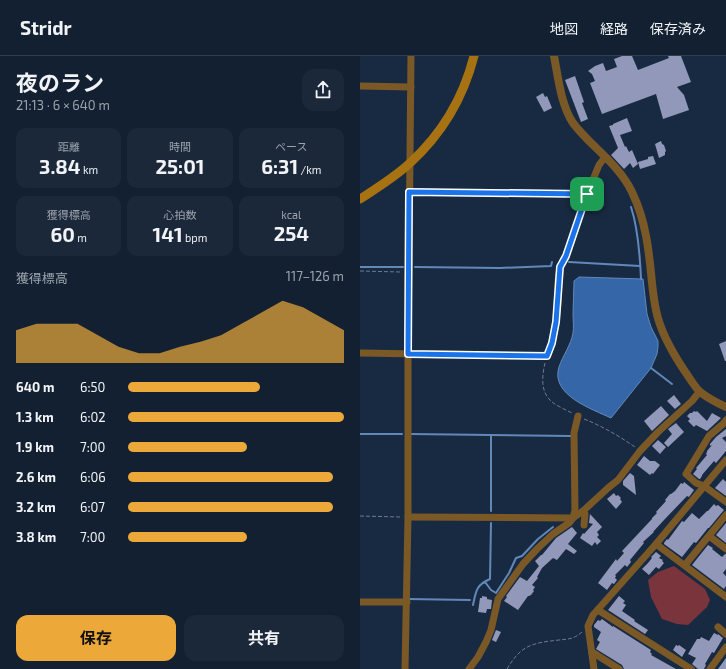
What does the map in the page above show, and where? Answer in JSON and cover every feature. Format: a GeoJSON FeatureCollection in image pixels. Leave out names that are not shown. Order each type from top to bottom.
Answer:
{"type":"FeatureCollection","features":[{"type":"Feature","properties":{"kind":"main road"},"geometry":{"type":"LineString","coordinates":[[360,199],[395,176],[410,164],[435,138],[449,118],[463,90],[474,56]]}},
{"type":"Feature","properties":{"kind":"street"},"geometry":{"type":"LineString","coordinates":[[405,669],[408,517],[411,56]]}},
{"type":"Feature","properties":{"kind":"street"},"geometry":{"type":"LineString","coordinates":[[554,56],[561,91],[573,123],[617,168],[624,178],[640,210],[644,222],[655,309],[667,341],[679,363],[700,391],[726,407]]}},
{"type":"Feature","properties":{"kind":"street"},"geometry":{"type":"LineString","coordinates":[[360,86],[411,86]]}},
{"type":"Feature","properties":{"kind":"street"},"geometry":{"type":"LineString","coordinates":[[360,353],[547,356],[552,343],[556,322],[560,267],[566,256],[587,194],[599,165],[605,157]]}},
{"type":"Feature","properties":{"kind":"street"},"geometry":{"type":"LineString","coordinates":[[409,192],[587,194]]}},
{"type":"Feature","properties":{"kind":"street"},"geometry":{"type":"LineString","coordinates":[[469,669],[478,657],[491,630],[498,599],[523,564],[537,549],[618,480],[640,451],[658,432],[692,401],[700,391]]}},
{"type":"Feature","properties":{"kind":"street"},"geometry":{"type":"LineString","coordinates":[[573,518],[575,510],[574,433],[578,416]]}},
{"type":"Feature","properties":{"kind":"street"},"geometry":{"type":"LineString","coordinates":[[726,420],[709,436],[686,474],[696,483],[704,486],[726,502]]}},
{"type":"Feature","properties":{"kind":"street"},"geometry":{"type":"LineString","coordinates":[[594,669],[588,626],[593,615],[656,544],[726,460]]}},
{"type":"Feature","properties":{"kind":"street"},"geometry":{"type":"LineString","coordinates":[[583,511],[585,514],[584,525]]}},
{"type":"Feature","properties":{"kind":"street"},"geometry":{"type":"LineString","coordinates":[[685,565],[726,515]]}},
{"type":"Feature","properties":{"kind":"street"},"geometry":{"type":"LineString","coordinates":[[408,517],[573,518]]}},
{"type":"Feature","properties":{"kind":"street"},"geometry":{"type":"LineString","coordinates":[[709,536],[726,549]]}},
{"type":"Feature","properties":{"kind":"street"},"geometry":{"type":"LineString","coordinates":[[656,544],[726,597]]}},
{"type":"Feature","properties":{"kind":"street"},"geometry":{"type":"LineString","coordinates":[[360,602],[407,602]]}},
{"type":"Feature","properties":{"kind":"street"},"geometry":{"type":"LineString","coordinates":[[598,610],[691,669]]}},
{"type":"Feature","properties":{"kind":"street"},"geometry":{"type":"LineString","coordinates":[[718,627],[726,634]]}},
{"type":"Feature","properties":{"kind":"street"},"geometry":{"type":"LineString","coordinates":[[710,669],[726,647]]}},
{"type":"Feature","properties":{"kind":"street"},"geometry":{"type":"LineString","coordinates":[[592,652],[619,669]]}},
{"type":"Feature","properties":{"kind":"path"},"geometry":{"type":"LineString","coordinates":[[360,271],[409,272]]}},
{"type":"Feature","properties":{"kind":"path"},"geometry":{"type":"LineString","coordinates":[[360,516],[408,517]]}},
{"type":"Feature","properties":{"kind":"path"},"geometry":{"type":"LineString","coordinates":[[507,669],[515,657],[524,648],[536,643],[572,639],[578,636],[588,626]]}},
{"type":"Feature","properties":{"kind":"shaded area"},"geometry":{"type":"Polygon","coordinates":[[[674,566],[705,589],[710,600],[707,607],[688,625],[677,624],[662,619],[651,597],[648,580],[658,572],[674,566]]]}},
{"type":"Feature","properties":{"kind":"water"},"geometry":{"type":"Polygon","coordinates":[[[579,277],[643,279],[647,314],[651,327],[658,341],[657,354],[651,368],[611,418],[574,400],[561,386],[558,377],[559,367],[571,342],[573,333],[574,281],[579,277]]]}},
{"type":"Feature","properties":{"kind":"building"},"geometry":{"type":"Polygon","coordinates":[[[622,56],[632,56],[638,70],[669,58],[668,56],[681,56],[691,82],[677,87],[684,95],[689,110],[663,119],[656,94],[602,114],[590,83],[595,81],[592,74],[588,71],[603,63],[606,71],[617,67],[614,59],[622,56]]]}},
{"type":"Feature","properties":{"kind":"building"},"geometry":{"type":"Polygon","coordinates":[[[575,76],[588,119],[581,122],[565,80],[575,76]]]}},
{"type":"Feature","properties":{"kind":"building"},"geometry":{"type":"Polygon","coordinates":[[[543,93],[545,97],[547,96],[552,108],[544,112],[536,97],[543,93]]]}},
{"type":"Feature","properties":{"kind":"building"},"geometry":{"type":"Polygon","coordinates":[[[627,118],[632,131],[620,135],[629,152],[632,150],[638,164],[633,168],[630,163],[624,169],[611,155],[618,148],[609,126],[627,118]]]}},
{"type":"Feature","properties":{"kind":"building"},"geometry":{"type":"Polygon","coordinates":[[[661,141],[666,151],[665,155],[659,158],[655,144],[661,141]]]}},
{"type":"Feature","properties":{"kind":"building"},"geometry":{"type":"Polygon","coordinates":[[[653,156],[656,164],[640,169],[638,162],[653,156]]]}},
{"type":"Feature","properties":{"kind":"building"},"geometry":{"type":"Polygon","coordinates":[[[726,341],[726,361],[725,361],[719,344],[726,341]]]}},
{"type":"Feature","properties":{"kind":"building"},"geometry":{"type":"Polygon","coordinates":[[[674,395],[681,404],[675,409],[667,401],[674,395]]]}},
{"type":"Feature","properties":{"kind":"building"},"geometry":{"type":"Polygon","coordinates":[[[661,406],[669,415],[652,431],[644,421],[661,406]]]}},
{"type":"Feature","properties":{"kind":"building"},"geometry":{"type":"Polygon","coordinates":[[[694,411],[697,411],[707,421],[712,413],[721,418],[707,431],[696,425],[694,427],[688,421],[690,419],[687,416],[694,411]]]}},
{"type":"Feature","properties":{"kind":"building"},"geometry":{"type":"Polygon","coordinates":[[[676,423],[684,432],[668,447],[664,443],[672,434],[668,429],[676,423]]]}},
{"type":"Feature","properties":{"kind":"building"},"geometry":{"type":"Polygon","coordinates":[[[726,429],[726,436],[722,438],[726,442],[726,451],[716,463],[714,461],[699,479],[693,474],[697,469],[696,468],[707,455],[707,451],[712,445],[710,446],[710,444],[726,429]]]}},
{"type":"Feature","properties":{"kind":"building"},"geometry":{"type":"Polygon","coordinates":[[[658,440],[666,447],[660,454],[652,446],[658,440]]]}},
{"type":"Feature","properties":{"kind":"building"},"geometry":{"type":"Polygon","coordinates":[[[644,456],[650,461],[655,461],[660,465],[653,474],[652,473],[650,475],[637,465],[644,456]]]}},
{"type":"Feature","properties":{"kind":"building"},"geometry":{"type":"Polygon","coordinates":[[[630,473],[634,476],[636,495],[623,485],[623,481],[630,473]]]}},
{"type":"Feature","properties":{"kind":"building"},"geometry":{"type":"Polygon","coordinates":[[[723,479],[726,482],[726,496],[715,488],[723,479]]]}},
{"type":"Feature","properties":{"kind":"building"},"geometry":{"type":"Polygon","coordinates":[[[684,482],[694,490],[689,497],[687,496],[643,542],[644,543],[630,560],[631,562],[627,567],[625,565],[615,575],[617,580],[614,584],[612,583],[607,590],[598,583],[616,559],[617,561],[624,553],[622,551],[657,513],[656,512],[670,494],[684,482]]]}},
{"type":"Feature","properties":{"kind":"building"},"geometry":{"type":"Polygon","coordinates":[[[614,493],[616,496],[618,495],[621,498],[620,499],[622,502],[616,509],[607,499],[614,493]]]}},
{"type":"Feature","properties":{"kind":"building"},"geometry":{"type":"Polygon","coordinates":[[[714,504],[716,506],[718,505],[724,510],[682,557],[664,544],[682,521],[684,522],[692,513],[699,519],[714,504]]]}},
{"type":"Feature","properties":{"kind":"building"},"geometry":{"type":"Polygon","coordinates":[[[590,514],[603,528],[602,527],[597,532],[599,535],[597,537],[601,541],[597,545],[595,542],[592,546],[580,538],[583,533],[584,534],[593,524],[589,523],[590,514]]]}},
{"type":"Feature","properties":{"kind":"building"},"geometry":{"type":"Polygon","coordinates":[[[726,523],[726,543],[716,535],[726,523]]]}},
{"type":"Feature","properties":{"kind":"building"},"geometry":{"type":"Polygon","coordinates":[[[572,527],[577,533],[568,544],[577,551],[574,554],[566,549],[557,560],[553,558],[542,568],[537,577],[538,578],[532,585],[535,587],[533,590],[534,591],[528,596],[518,610],[504,601],[520,577],[527,581],[539,566],[535,561],[556,538],[572,527]]]}},
{"type":"Feature","properties":{"kind":"building"},"geometry":{"type":"Polygon","coordinates":[[[708,545],[722,557],[726,554],[726,569],[723,573],[726,576],[726,586],[724,589],[692,565],[708,545]]]}},
{"type":"Feature","properties":{"kind":"building"},"geometry":{"type":"Polygon","coordinates":[[[656,552],[661,556],[659,558],[663,560],[662,561],[664,563],[659,569],[656,567],[649,575],[642,569],[656,552]]]}},
{"type":"Feature","properties":{"kind":"building"},"geometry":{"type":"Polygon","coordinates":[[[482,596],[492,600],[491,609],[487,609],[486,613],[478,612],[480,598],[482,598],[482,596]]]}},
{"type":"Feature","properties":{"kind":"building"},"geometry":{"type":"Polygon","coordinates":[[[619,596],[625,601],[623,603],[626,605],[622,611],[648,630],[645,634],[608,610],[619,596]]]}},
{"type":"Feature","properties":{"kind":"building"},"geometry":{"type":"Polygon","coordinates":[[[602,619],[651,650],[651,655],[676,669],[624,669],[622,665],[596,649],[600,642],[597,640],[601,632],[594,627],[594,625],[598,620],[600,621],[602,619]]]}},
{"type":"Feature","properties":{"kind":"building"},"geometry":{"type":"Polygon","coordinates":[[[496,630],[501,632],[496,642],[492,640],[496,630]]]}},
{"type":"Feature","properties":{"kind":"building"},"geometry":{"type":"Polygon","coordinates":[[[714,633],[723,638],[714,653],[712,652],[705,664],[704,669],[698,669],[692,664],[696,658],[688,654],[697,639],[700,639],[701,637],[709,641],[714,633]]]}},
{"type":"Feature","properties":{"kind":"building"},"geometry":{"type":"Polygon","coordinates":[[[676,645],[679,645],[686,650],[682,657],[673,650],[676,645]]]}},
{"type":"Feature","properties":{"kind":"building"},"geometry":{"type":"Polygon","coordinates":[[[726,658],[726,669],[718,669],[726,658]]]}},
{"type":"Feature","properties":{"kind":"waterway"},"geometry":{"type":"LineString","coordinates":[[631,207],[637,233],[641,279]]}},
{"type":"Feature","properties":{"kind":"waterway"},"geometry":{"type":"LineString","coordinates":[[415,267],[500,268],[551,266],[552,262]]}},
{"type":"Feature","properties":{"kind":"waterway"},"geometry":{"type":"LineString","coordinates":[[569,262],[640,266]]}},
{"type":"Feature","properties":{"kind":"waterway"},"geometry":{"type":"LineString","coordinates":[[360,267],[403,267]]}},
{"type":"Feature","properties":{"kind":"waterway"},"geometry":{"type":"LineString","coordinates":[[651,368],[672,384]]}},
{"type":"Feature","properties":{"kind":"waterway"},"geometry":{"type":"LineString","coordinates":[[360,434],[402,434]]}},
{"type":"Feature","properties":{"kind":"waterway"},"geometry":{"type":"LineString","coordinates":[[411,434],[571,436]]}},
{"type":"Feature","properties":{"kind":"waterway"},"geometry":{"type":"LineString","coordinates":[[491,435],[491,511]]}},
{"type":"Feature","properties":{"kind":"waterway"},"geometry":{"type":"LineString","coordinates":[[473,605],[477,589],[485,581],[490,579],[491,523]]}},
{"type":"Feature","properties":{"kind":"waterway"},"geometry":{"type":"LineString","coordinates":[[483,583],[485,582],[491,590],[496,593],[509,573],[516,558],[522,556],[538,539],[553,527]]}},
{"type":"Feature","properties":{"kind":"waterway"},"geometry":{"type":"LineString","coordinates":[[407,599],[470,600]]}},
{"type":"Feature","properties":{"kind":"route"},"geometry":{"type":"LineString","coordinates":[[409,192],[587,194],[566,256],[560,267],[556,322],[552,343],[547,356],[408,354],[409,192]]}}]}
